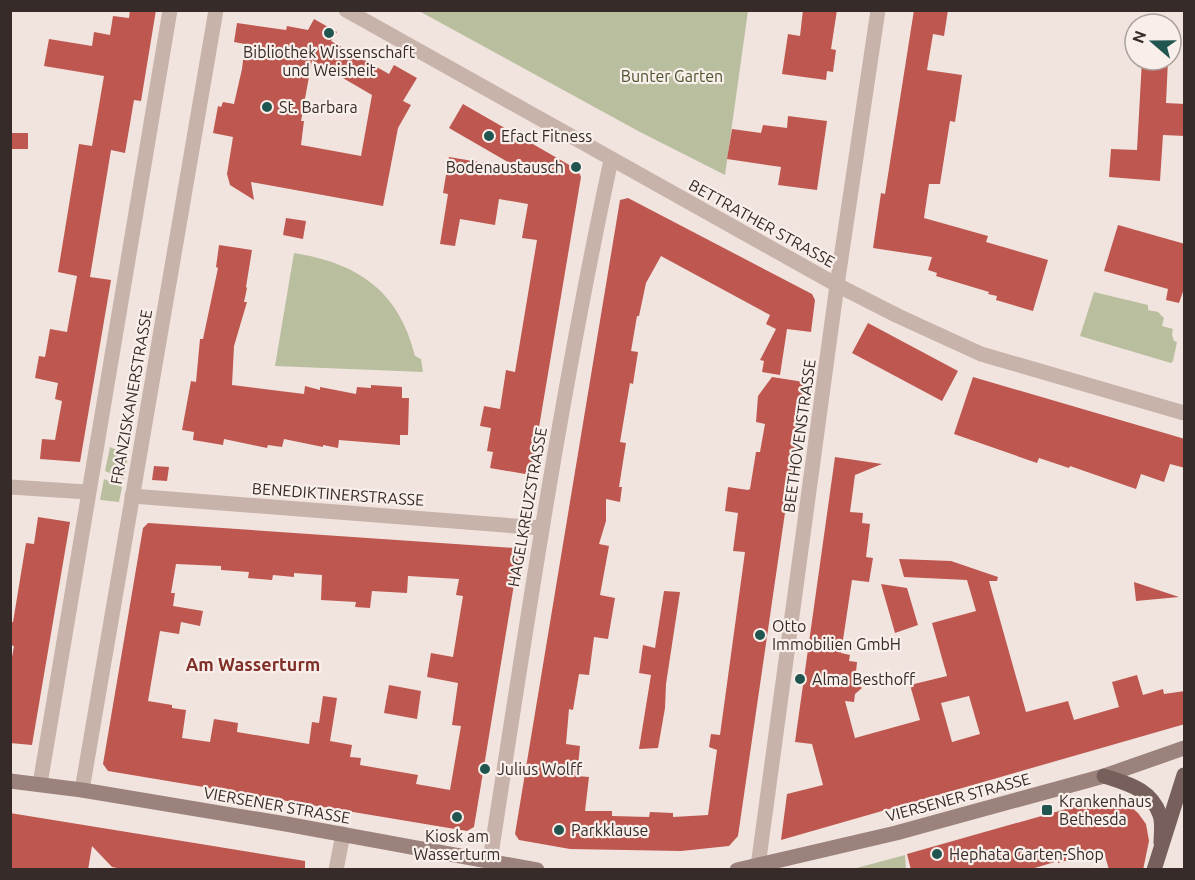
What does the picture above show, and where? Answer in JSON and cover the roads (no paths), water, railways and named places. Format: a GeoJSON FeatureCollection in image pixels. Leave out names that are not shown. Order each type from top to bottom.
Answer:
{"type":"FeatureCollection","features":[{"type":"Feature","properties":{"kind":"main road","name":"VIERSENER STRASSE"},"geometry":{"type":"LineString","coordinates":[[737,870],[896,833],[1104,777],[1185,748]]}},
{"type":"Feature","properties":{"kind":"main road"},"geometry":{"type":"LineString","coordinates":[[1154,870],[1161,843],[1185,776]]}},
{"type":"Feature","properties":{"kind":"main road"},"geometry":{"type":"LineString","coordinates":[[1104,777],[1138,787],[1149,796],[1160,816],[1161,843]]}},
{"type":"Feature","properties":{"kind":"main road","name":"VIERSENER STRASSE"},"geometry":{"type":"LineString","coordinates":[[10,781],[82,790],[343,834],[537,870]]}},
{"type":"Feature","properties":{"kind":"street","name":"FRANZISKANERSTRASSE"},"geometry":{"type":"LineString","coordinates":[[40,784],[87,492],[170,10]]}},
{"type":"Feature","properties":{"kind":"street","name":"FRANZISKANERSTRASSE"},"geometry":{"type":"LineString","coordinates":[[82,790],[216,10]]}},
{"type":"Feature","properties":{"kind":"street","name":"BETTRATHER STRASSE"},"geometry":{"type":"LineString","coordinates":[[346,10],[611,160],[837,285],[898,316],[981,354],[1185,413]]}},
{"type":"Feature","properties":{"kind":"street","name":"BEETHOVENSTRASSE"},"geometry":{"type":"LineString","coordinates":[[758,866],[837,285],[878,10]]}},
{"type":"Feature","properties":{"kind":"street","name":"HAGELKREUZSTRASSE"},"geometry":{"type":"LineString","coordinates":[[490,861],[541,528],[566,386],[611,160]]}},
{"type":"Feature","properties":{"kind":"street"},"geometry":{"type":"LineString","coordinates":[[10,487],[87,492]]}},
{"type":"Feature","properties":{"kind":"street","name":"BENEDIKTINERSTRASSE"},"geometry":{"type":"LineString","coordinates":[[132,496],[541,528]]}},
{"type":"Feature","properties":{"kind":"street"},"geometry":{"type":"LineString","coordinates":[[336,870],[343,834]]}},
{"type":"Feature","properties":{"kind":"place","name":"Bibliothek Wissenschaft und Weisheit"},"geometry":{"type":"Point","coordinates":[329,33]}},
{"type":"Feature","properties":{"kind":"place","name":"St. Barbara"},"geometry":{"type":"Point","coordinates":[267,107]}},
{"type":"Feature","properties":{"kind":"place","name":"Efact Fitness"},"geometry":{"type":"Point","coordinates":[489,136]}},
{"type":"Feature","properties":{"kind":"place","name":"Bodenaustausch"},"geometry":{"type":"Point","coordinates":[576,167]}},
{"type":"Feature","properties":{"kind":"place","name":"Otto Immobilien GmbH"},"geometry":{"type":"Point","coordinates":[760,635]}},
{"type":"Feature","properties":{"kind":"place","name":"Alma Besthoff"},"geometry":{"type":"Point","coordinates":[800,679]}},
{"type":"Feature","properties":{"kind":"place","name":"Julius Wolff"},"geometry":{"type":"Point","coordinates":[485,769]}},
{"type":"Feature","properties":{"kind":"place","name":"Krankenhaus Bethesda"},"geometry":{"type":"Point","coordinates":[1047,810]}},
{"type":"Feature","properties":{"kind":"place","name":"Kiosk am Wasserturm"},"geometry":{"type":"Point","coordinates":[457,817]}},
{"type":"Feature","properties":{"kind":"place","name":"Parkklause"},"geometry":{"type":"Point","coordinates":[559,830]}},
{"type":"Feature","properties":{"kind":"place","name":"Hephata Garten-Shop"},"geometry":{"type":"Point","coordinates":[937,854]}},
{"type":"Feature","properties":{"kind":"district","name":"Am Wasserturm"},"geometry":{"type":"Point","coordinates":[253,664]}},
{"type":"Feature","properties":{"kind":"park label","name":"Bunter Garten"},"geometry":{"type":"Point","coordinates":[672,76]}}]}
